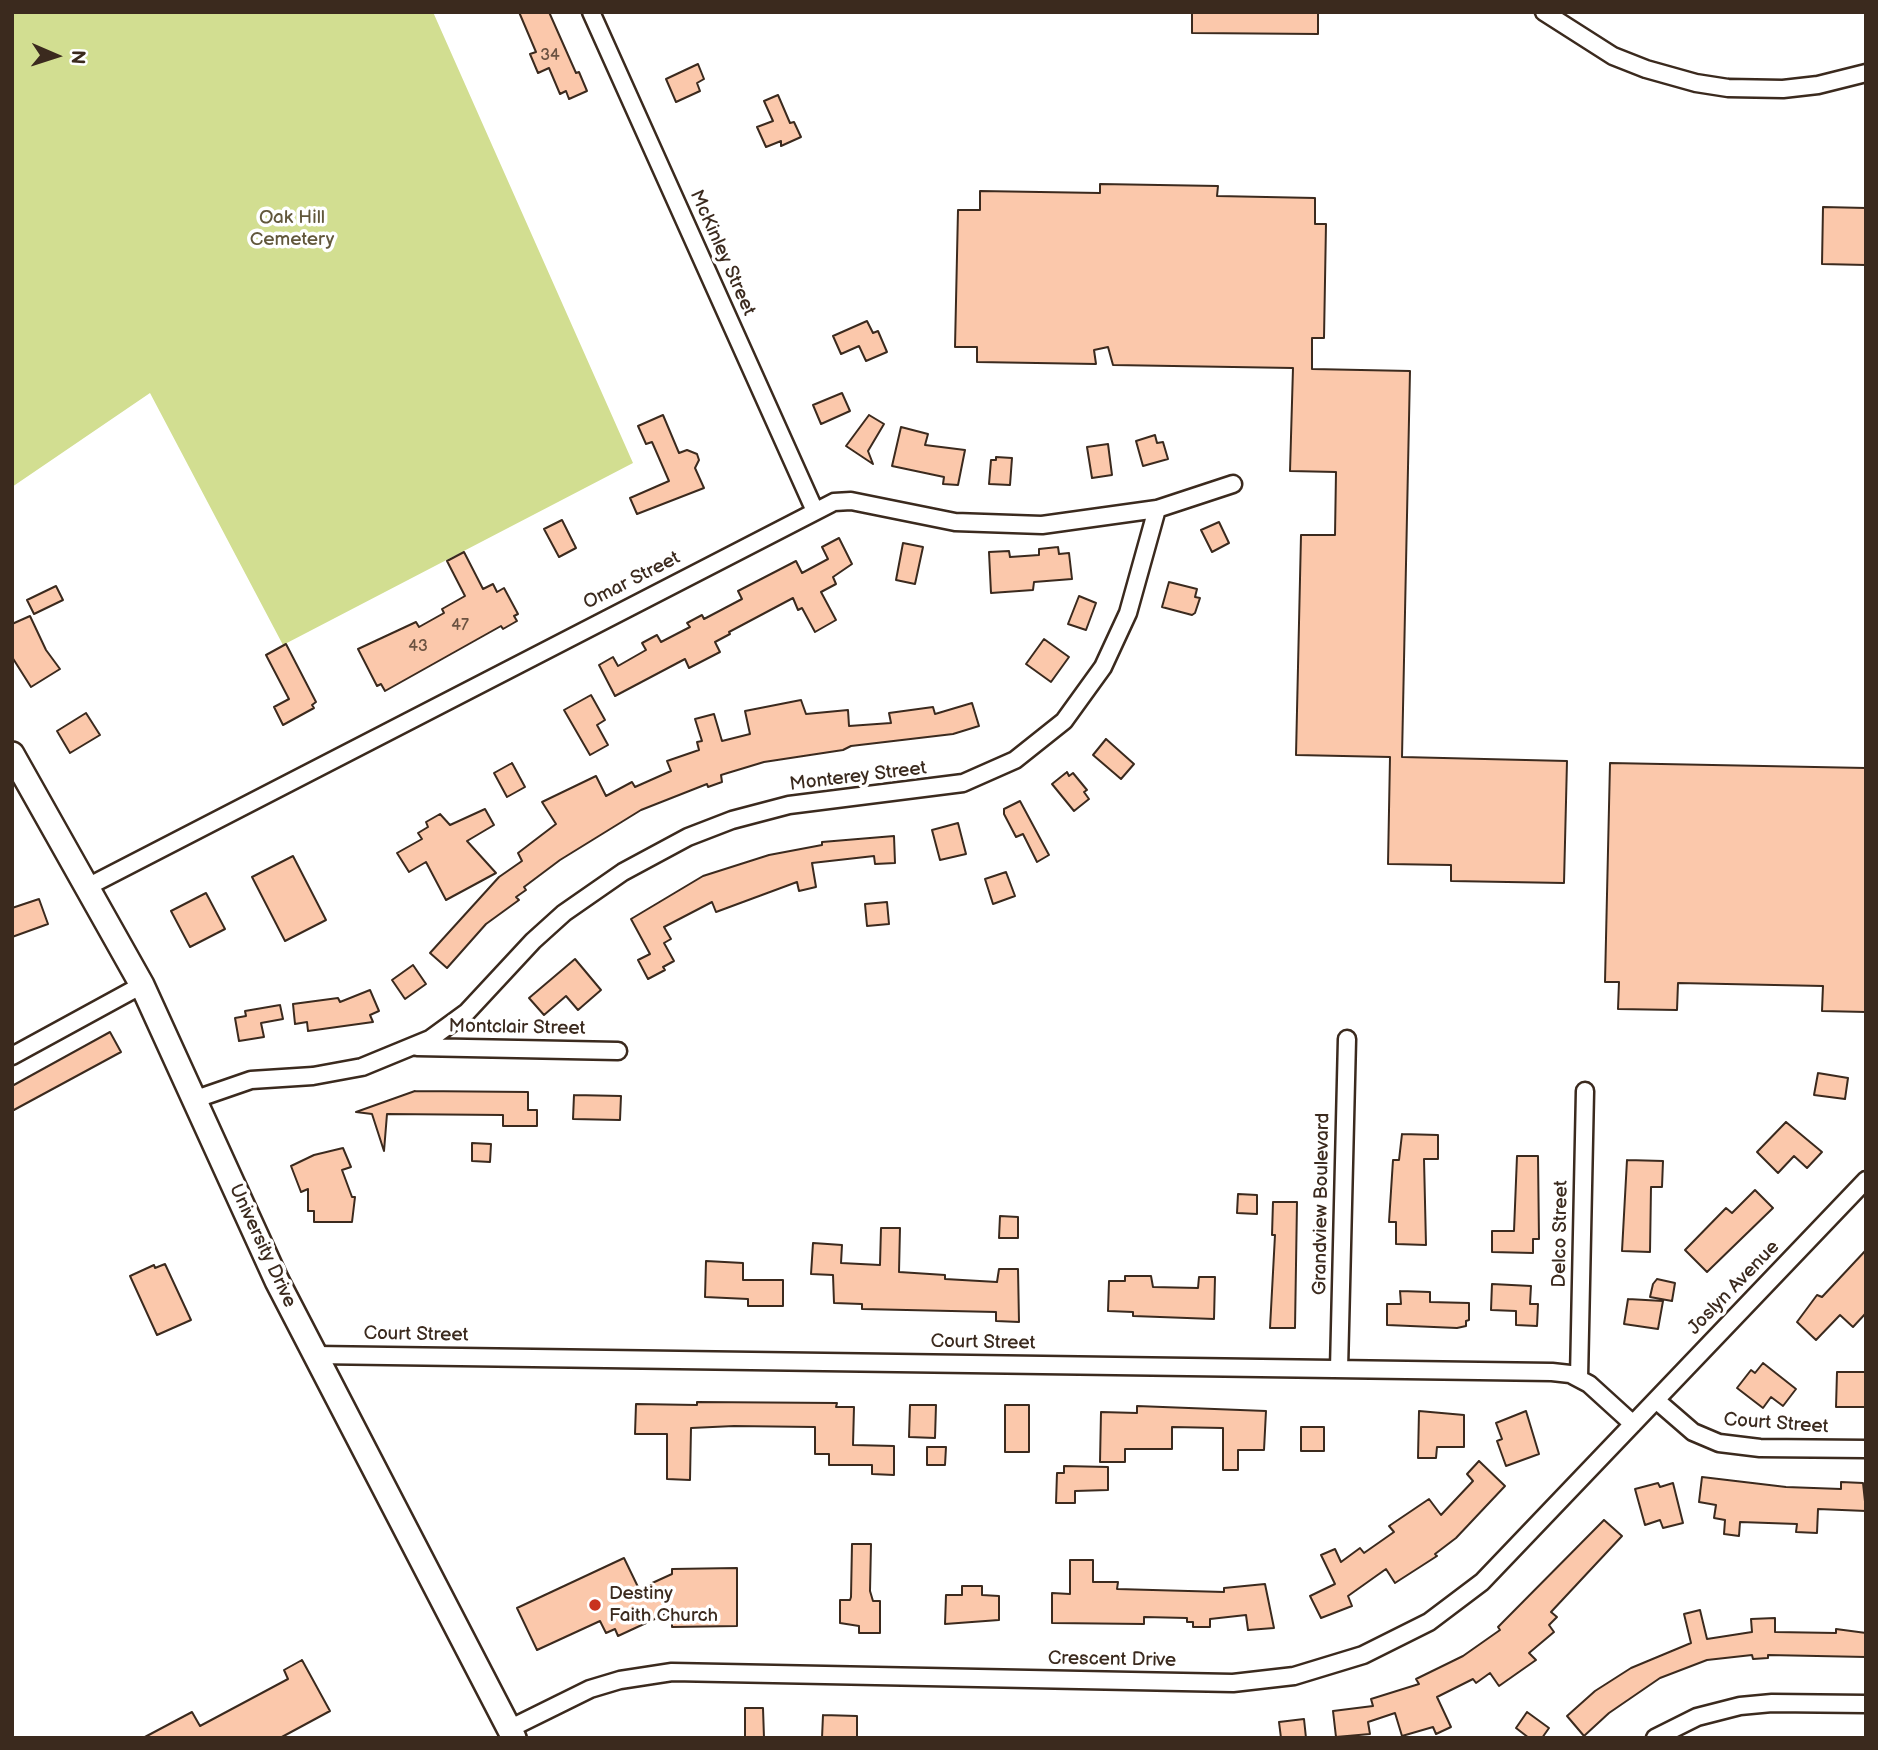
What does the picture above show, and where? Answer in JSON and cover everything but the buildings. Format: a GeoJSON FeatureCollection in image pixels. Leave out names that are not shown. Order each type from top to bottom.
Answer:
{"type":"FeatureCollection","features":[{"type":"Feature","properties":{"kind":"main road","name":"University Drive"},"geometry":{"type":"LineString","coordinates":[[12,754],[89,886],[142,985],[267,1260],[512,1733]]}},
{"type":"Feature","properties":{"kind":"street","name":"McKinley Street"},"geometry":{"type":"LineString","coordinates":[[591,12],[815,511]]}},
{"type":"Feature","properties":{"kind":"street"},"geometry":{"type":"LineString","coordinates":[[1544,12],[1613,56],[1646,69],[1696,83],[1738,89],[1783,89],[1866,73]]}},
{"type":"Feature","properties":{"kind":"street","name":"Omar Street"},"geometry":{"type":"LineString","coordinates":[[89,886],[815,511],[845,500],[940,520],[1012,526],[1072,523],[1157,509],[1233,484]]}},
{"type":"Feature","properties":{"kind":"street","name":"Monterey Street"},"geometry":{"type":"LineString","coordinates":[[196,1099],[251,1080],[313,1076],[362,1067],[415,1047],[457,1021],[564,914],[603,886],[665,848],[733,821],[789,805],[963,783],[994,772],[1032,750],[1071,712],[1110,654],[1128,613],[1157,509]]}},
{"type":"Feature","properties":{"kind":"street"},"geometry":{"type":"LineString","coordinates":[[12,1056],[142,985]]}},
{"type":"Feature","properties":{"kind":"street","name":"Grandview Boulevard"},"geometry":{"type":"LineString","coordinates":[[1339,1369],[1347,1040]]}},
{"type":"Feature","properties":{"kind":"street","name":"Montclair Street"},"geometry":{"type":"LineString","coordinates":[[415,1047],[618,1051]]}},
{"type":"Feature","properties":{"kind":"street","name":"Delco Street"},"geometry":{"type":"LineString","coordinates":[[1579,1378],[1585,1091]]}},
{"type":"Feature","properties":{"kind":"street","name":"Joslyn Avenue"},"geometry":{"type":"LineString","coordinates":[[1633,1424],[1866,1180]]}},
{"type":"Feature","properties":{"kind":"street","name":"Court Street"},"geometry":{"type":"LineString","coordinates":[[314,1355],[1552,1372],[1579,1378]]}},
{"type":"Feature","properties":{"kind":"street"},"geometry":{"type":"LineString","coordinates":[[1579,1378],[1633,1424]]}},
{"type":"Feature","properties":{"kind":"street","name":"Court Street"},"geometry":{"type":"LineString","coordinates":[[1656,1400],[1693,1432],[1719,1443],[1760,1448],[1866,1449]]}},
{"type":"Feature","properties":{"kind":"street","name":"Crescent Drive"},"geometry":{"type":"LineString","coordinates":[[512,1733],[590,1689],[638,1676],[672,1672],[1212,1683],[1274,1679],[1321,1670],[1400,1639],[1461,1599],[1500,1564],[1633,1424]]}},
{"type":"Feature","properties":{"kind":"street"},"geometry":{"type":"LineString","coordinates":[[1655,1738],[1697,1717],[1741,1706],[1772,1703],[1866,1704]]}},
{"type":"Feature","properties":{"kind":"green space","name":"Oak Hill Cemetery"},"geometry":{"type":"Polygon","coordinates":[[[12,12],[433,12],[633,463],[283,645],[150,393],[12,487],[12,12]]]}},
{"type":"Feature","properties":{"kind":"place","name":"Destiny Faith Church"},"geometry":{"type":"Point","coordinates":[595,1605]}}]}
